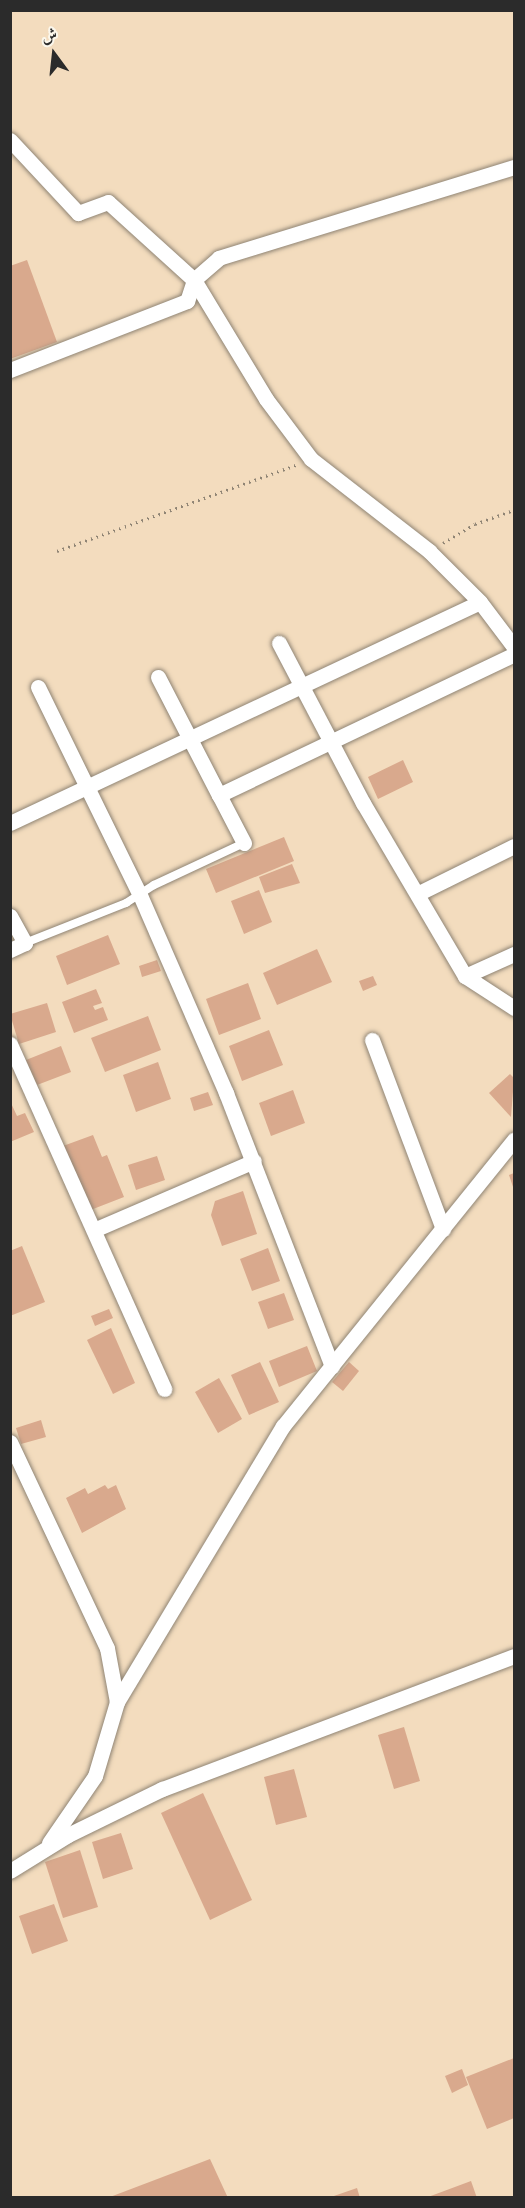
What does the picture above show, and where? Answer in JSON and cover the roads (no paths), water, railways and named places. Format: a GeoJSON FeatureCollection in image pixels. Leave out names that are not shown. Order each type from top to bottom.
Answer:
{"type":"FeatureCollection","features":[{"type":"Feature","properties":{"kind":"street"},"geometry":{"type":"LineString","coordinates":[[10,140],[78,213],[108,202],[194,280],[266,399],[311,459],[429,551],[509,630],[514,647]]}},
{"type":"Feature","properties":{"kind":"street"},"geometry":{"type":"LineString","coordinates":[[10,370],[187,301],[194,280],[219,258],[514,167]]}},
{"type":"Feature","properties":{"kind":"street"},"geometry":{"type":"LineString","coordinates":[[10,824],[480,602]]}},
{"type":"Feature","properties":{"kind":"street"},"geometry":{"type":"LineString","coordinates":[[279,643],[332,739],[363,803],[419,893],[465,976],[514,1008]]}},
{"type":"Feature","properties":{"kind":"street"},"geometry":{"type":"LineString","coordinates":[[219,795],[514,654]]}},
{"type":"Feature","properties":{"kind":"street"},"geometry":{"type":"LineString","coordinates":[[158,677],[244,843]]}},
{"type":"Feature","properties":{"kind":"street"},"geometry":{"type":"LineString","coordinates":[[38,687],[140,895],[254,1161],[332,1366]]}},
{"type":"Feature","properties":{"kind":"street"},"geometry":{"type":"LineString","coordinates":[[419,893],[514,846]]}},
{"type":"Feature","properties":{"kind":"street"},"geometry":{"type":"LineString","coordinates":[[10,916],[18,947]]}},
{"type":"Feature","properties":{"kind":"street"},"geometry":{"type":"LineString","coordinates":[[465,976],[514,954]]}},
{"type":"Feature","properties":{"kind":"street"},"geometry":{"type":"LineString","coordinates":[[372,1040],[442,1229]]}},
{"type":"Feature","properties":{"kind":"street"},"geometry":{"type":"LineString","coordinates":[[10,1044],[164,1389]]}},
{"type":"Feature","properties":{"kind":"street"},"geometry":{"type":"LineString","coordinates":[[46,1848],[95,1776],[117,1702],[283,1426],[514,1140]]}},
{"type":"Feature","properties":{"kind":"street"},"geometry":{"type":"LineString","coordinates":[[94,1230],[254,1161]]}},
{"type":"Feature","properties":{"kind":"street"},"geometry":{"type":"LineString","coordinates":[[10,1442],[107,1648],[117,1702]]}},
{"type":"Feature","properties":{"kind":"street"},"geometry":{"type":"LineString","coordinates":[[10,1870],[46,1848],[162,1789],[514,1656]]}},
{"type":"Feature","properties":{"kind":"lane"},"geometry":{"type":"LineString","coordinates":[[18,947],[140,895],[244,843]]}}]}
